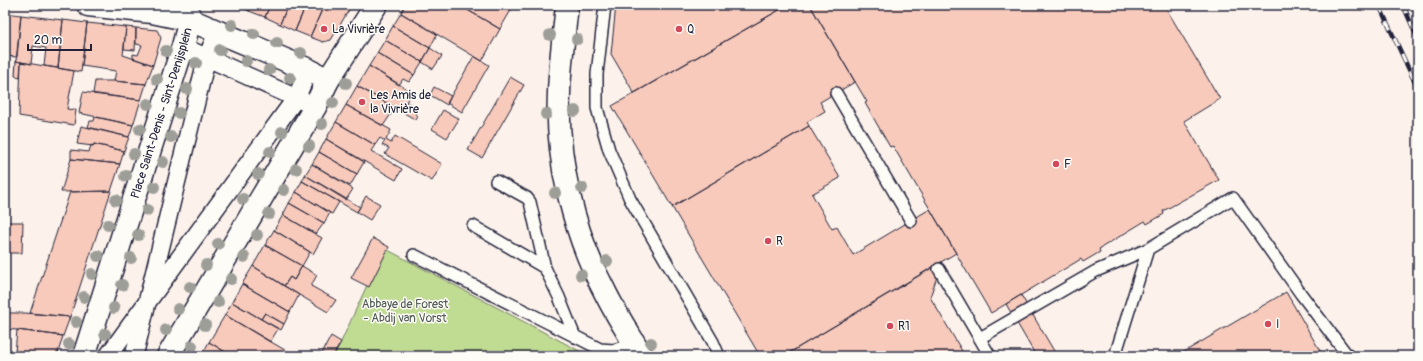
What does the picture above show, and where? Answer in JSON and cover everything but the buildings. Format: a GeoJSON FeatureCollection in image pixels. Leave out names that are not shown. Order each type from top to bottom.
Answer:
{"type":"FeatureCollection","features":[{"type":"Feature","properties":{"kind":"street"},"geometry":{"type":"LineString","coordinates":[[88,5],[152,12],[188,12]]}},
{"type":"Feature","properties":{"kind":"street"},"geometry":{"type":"LineString","coordinates":[[168,356],[307,121],[328,80],[376,5]]}},
{"type":"Feature","properties":{"kind":"street"},"geometry":{"type":"LineString","coordinates":[[567,5],[558,93],[564,172],[581,238],[603,290],[638,350]]}},
{"type":"Feature","properties":{"kind":"street","name":"Place Saint-Denis - Sint-Denijsplein"},"geometry":{"type":"LineString","coordinates":[[84,356],[183,46],[188,12],[216,30],[328,80]]}},
{"type":"Feature","properties":{"kind":"street"},"geometry":{"type":"LineString","coordinates":[[134,356],[207,57],[215,38]]}},
{"type":"Feature","properties":{"kind":"street"},"geometry":{"type":"LineString","coordinates":[[190,50],[301,101]]}},
{"type":"Feature","properties":{"kind":"street"},"geometry":{"type":"LineString","coordinates":[[108,356],[301,101],[305,78]]}},
{"type":"Feature","properties":{"kind":"lane"},"geometry":{"type":"LineString","coordinates":[[605,5],[597,74],[597,108],[609,150],[630,199],[713,342],[719,356]]}},
{"type":"Feature","properties":{"kind":"lane"},"geometry":{"type":"LineString","coordinates":[[836,93],[911,221]]}},
{"type":"Feature","properties":{"kind":"lane"},"geometry":{"type":"LineString","coordinates":[[496,181],[527,198],[530,202],[545,268],[575,337]]}},
{"type":"Feature","properties":{"kind":"lane"},"geometry":{"type":"LineString","coordinates":[[980,338],[1096,271],[1148,249],[1233,198],[1301,294],[1348,356]]}},
{"type":"Feature","properties":{"kind":"lane"},"geometry":{"type":"LineString","coordinates":[[473,226],[545,268]]}},
{"type":"Feature","properties":{"kind":"lane"},"geometry":{"type":"LineString","coordinates":[[1115,356],[1148,249]]}},
{"type":"Feature","properties":{"kind":"lane"},"geometry":{"type":"LineString","coordinates":[[414,254],[600,350],[638,350]]}},
{"type":"Feature","properties":{"kind":"lane"},"geometry":{"type":"LineString","coordinates":[[939,269],[990,356]]}},
{"type":"Feature","properties":{"kind":"green space","name":"Abbaye de Forest - Abdij van Vorst"},"geometry":{"type":"Polygon","coordinates":[[[384,248],[589,356],[333,356],[341,342],[384,248]]]}},
{"type":"Feature","properties":{"kind":"railway"},"geometry":{"type":"LineString","coordinates":[[1379,5],[1418,89]]}},
{"type":"Feature","properties":{"kind":"railway"},"geometry":{"type":"LineString","coordinates":[[1403,5],[1418,39]]}},
{"type":"Feature","properties":{"kind":"railway"},"geometry":{"type":"LineString","coordinates":[[1416,5],[1418,9]]}},
{"type":"Feature","properties":{"kind":"place","name":"La Vivrière"},"geometry":{"type":"Point","coordinates":[324,29]}},
{"type":"Feature","properties":{"kind":"place","name":"Q"},"geometry":{"type":"Point","coordinates":[679,29]}},
{"type":"Feature","properties":{"kind":"place","name":"Les Amis de la Vivrière"},"geometry":{"type":"Point","coordinates":[362,102]}},
{"type":"Feature","properties":{"kind":"place","name":"F"},"geometry":{"type":"Point","coordinates":[1056,164]}},
{"type":"Feature","properties":{"kind":"place","name":"R"},"geometry":{"type":"Point","coordinates":[768,241]}},
{"type":"Feature","properties":{"kind":"place","name":"I"},"geometry":{"type":"Point","coordinates":[1268,324]}},
{"type":"Feature","properties":{"kind":"place","name":"R1"},"geometry":{"type":"Point","coordinates":[890,326]}}]}
